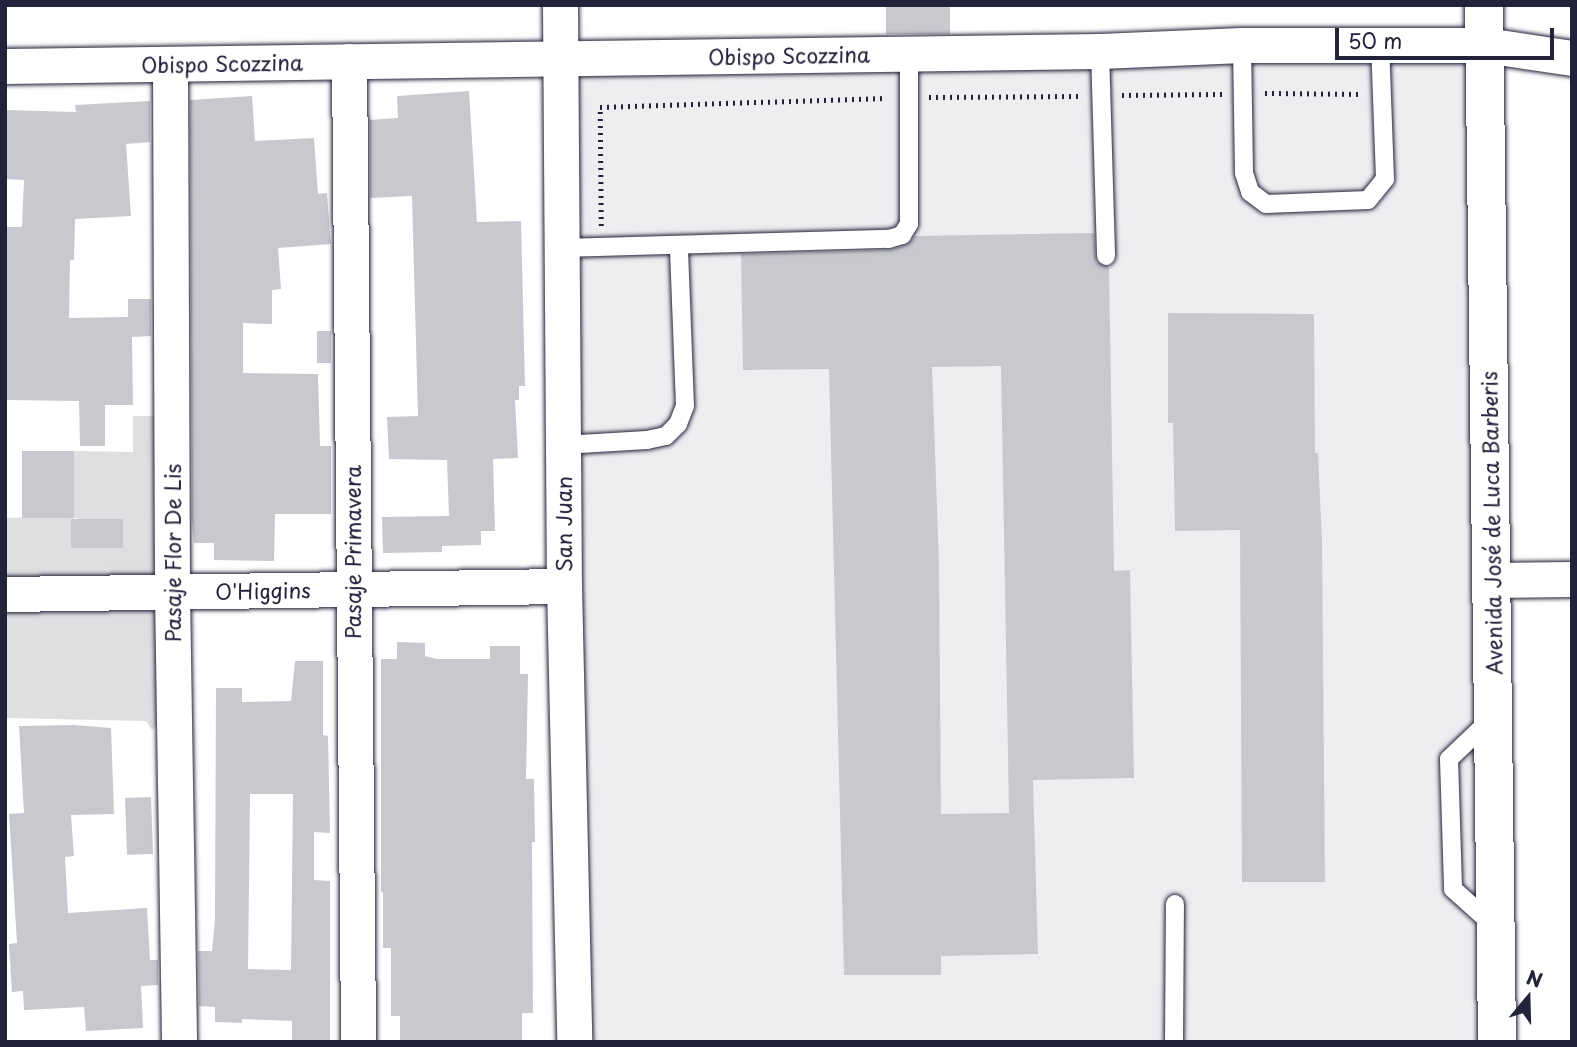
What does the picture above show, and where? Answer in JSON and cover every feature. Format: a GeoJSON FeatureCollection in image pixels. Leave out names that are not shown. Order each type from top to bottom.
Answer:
{"type":"FeatureCollection","features":[{"type":"Feature","properties":{"kind":"main road","name":"Avenida José de Luca Barberis"},"geometry":{"type":"LineString","coordinates":[[1484,5],[1497,1042]]}},
{"type":"Feature","properties":{"kind":"street","name":"San Juan"},"geometry":{"type":"LineString","coordinates":[[560,5],[564,586],[574,1042]]}},
{"type":"Feature","properties":{"kind":"street","name":"Obispo Scozzina"},"geometry":{"type":"LineString","coordinates":[[5,66],[1100,51],[1242,44],[1485,45],[1572,58]]}},
{"type":"Feature","properties":{"kind":"street","name":"Pasaje Primavera"},"geometry":{"type":"LineString","coordinates":[[349,61],[358,1042]]}},
{"type":"Feature","properties":{"kind":"street","name":"Pasaje Flor De Lis"},"geometry":{"type":"LineString","coordinates":[[170,64],[172,592],[179,1042]]}},
{"type":"Feature","properties":{"kind":"street"},"geometry":{"type":"LineString","coordinates":[[1492,580],[1572,579]]}},
{"type":"Feature","properties":{"kind":"street","name":"O'Higgins"},"geometry":{"type":"LineString","coordinates":[[5,594],[564,586]]}},
{"type":"Feature","properties":{"kind":"lane"},"geometry":{"type":"LineString","coordinates":[[1242,44],[1244,173],[1250,192],[1266,204],[1368,200],[1385,179],[1380,45]]}},
{"type":"Feature","properties":{"kind":"lane"},"geometry":{"type":"LineString","coordinates":[[1100,51],[1106,256]]}},
{"type":"Feature","properties":{"kind":"lane"},"geometry":{"type":"LineString","coordinates":[[562,248],[679,247],[889,239],[902,235],[909,224],[909,53]]}},
{"type":"Feature","properties":{"kind":"lane"},"geometry":{"type":"LineString","coordinates":[[563,445],[647,440],[666,436],[678,424],[685,406],[679,247]]}},
{"type":"Feature","properties":{"kind":"lane"},"geometry":{"type":"LineString","coordinates":[[1174,1042],[1175,904]]}},
{"type":"Feature","properties":{"kind":"shaded area"},"geometry":{"type":"Polygon","coordinates":[[[1467,61],[1487,1042],[586,1042],[571,73],[578,67],[1467,61]]]}},
{"type":"Feature","properties":{"kind":"shaded area"},"geometry":{"type":"Polygon","coordinates":[[[133,416],[154,416],[159,578],[5,581],[5,518],[72,516],[74,451],[133,452],[133,416]],[[73,517],[72,548],[123,548],[123,519],[73,517]]]}},
{"type":"Feature","properties":{"kind":"shaded area"},"geometry":{"type":"Polygon","coordinates":[[[146,604],[160,620],[162,720],[152,730],[146,721],[5,718],[5,608],[146,604]]]}},
{"type":"Feature","properties":{"kind":"building"},"geometry":{"type":"Polygon","coordinates":[[[886,5],[950,5],[950,34],[886,34],[886,5]]]}},
{"type":"Feature","properties":{"kind":"building"},"geometry":{"type":"Polygon","coordinates":[[[469,91],[477,222],[521,221],[525,386],[519,386],[519,400],[515,400],[518,458],[493,459],[495,531],[481,531],[481,545],[442,546],[442,552],[383,553],[382,517],[449,516],[447,460],[389,459],[387,417],[418,416],[412,196],[370,198],[370,120],[398,118],[397,96],[469,91]]]}},
{"type":"Feature","properties":{"kind":"building"},"geometry":{"type":"Polygon","coordinates":[[[252,96],[255,141],[314,138],[318,194],[327,193],[331,244],[278,248],[281,289],[272,290],[272,324],[243,323],[243,373],[318,374],[320,446],[331,446],[331,514],[275,514],[274,561],[214,560],[214,543],[194,543],[192,521],[190,100],[252,96]]]}},
{"type":"Feature","properties":{"kind":"building"},"geometry":{"type":"Polygon","coordinates":[[[150,101],[150,142],[126,144],[131,216],[75,219],[74,260],[70,260],[69,318],[128,317],[128,299],[151,299],[151,336],[132,337],[133,405],[105,405],[105,446],[80,446],[79,401],[7,400],[5,227],[22,227],[24,180],[5,179],[5,110],[76,112],[75,105],[150,101]]]}},
{"type":"Feature","properties":{"kind":"building"},"geometry":{"type":"Polygon","coordinates":[[[1094,233],[1096,261],[1109,267],[1114,571],[1130,570],[1134,778],[1033,780],[1038,954],[941,956],[941,975],[844,975],[829,369],[743,370],[741,254],[890,250],[906,245],[915,236],[1094,233]],[[1001,366],[932,367],[939,564],[941,814],[1009,813],[1001,366]]]}},
{"type":"Feature","properties":{"kind":"building"},"geometry":{"type":"Polygon","coordinates":[[[1168,313],[1314,314],[1315,453],[1318,453],[1322,540],[1325,882],[1242,882],[1240,530],[1175,531],[1173,423],[1168,423],[1168,313]]]}},
{"type":"Feature","properties":{"kind":"building"},"geometry":{"type":"Polygon","coordinates":[[[317,331],[331,331],[331,363],[317,363],[317,331]]]}},
{"type":"Feature","properties":{"kind":"building"},"geometry":{"type":"Polygon","coordinates":[[[22,451],[74,451],[74,518],[22,518],[22,451]]]}},
{"type":"Feature","properties":{"kind":"building"},"geometry":{"type":"Polygon","coordinates":[[[71,519],[123,519],[123,548],[71,548],[71,519]]]}},
{"type":"Feature","properties":{"kind":"building"},"geometry":{"type":"Polygon","coordinates":[[[397,642],[425,643],[425,656],[437,659],[490,659],[490,646],[520,646],[520,674],[528,674],[526,779],[534,779],[535,842],[532,842],[533,1013],[522,1013],[522,1042],[400,1042],[400,1016],[391,1016],[391,948],[383,948],[381,892],[381,659],[397,659],[397,642]]]}},
{"type":"Feature","properties":{"kind":"building"},"geometry":{"type":"Polygon","coordinates":[[[295,661],[323,661],[323,735],[328,736],[330,833],[314,832],[314,880],[330,881],[330,1042],[292,1042],[292,1021],[242,1019],[242,1023],[215,1022],[215,1007],[199,1006],[198,951],[212,951],[215,920],[216,688],[242,688],[242,702],[291,701],[295,661]],[[250,794],[248,969],[291,970],[293,794],[250,794]]]}},
{"type":"Feature","properties":{"kind":"building"},"geometry":{"type":"Polygon","coordinates":[[[74,725],[111,728],[114,814],[71,815],[74,856],[65,857],[68,913],[147,908],[150,960],[158,960],[158,985],[141,986],[143,1028],[86,1031],[84,1007],[24,1010],[23,991],[12,992],[9,944],[17,943],[9,814],[24,813],[19,726],[74,725]]]}},
{"type":"Feature","properties":{"kind":"building"},"geometry":{"type":"Polygon","coordinates":[[[151,797],[153,854],[127,855],[125,798],[151,797]]]}}]}
